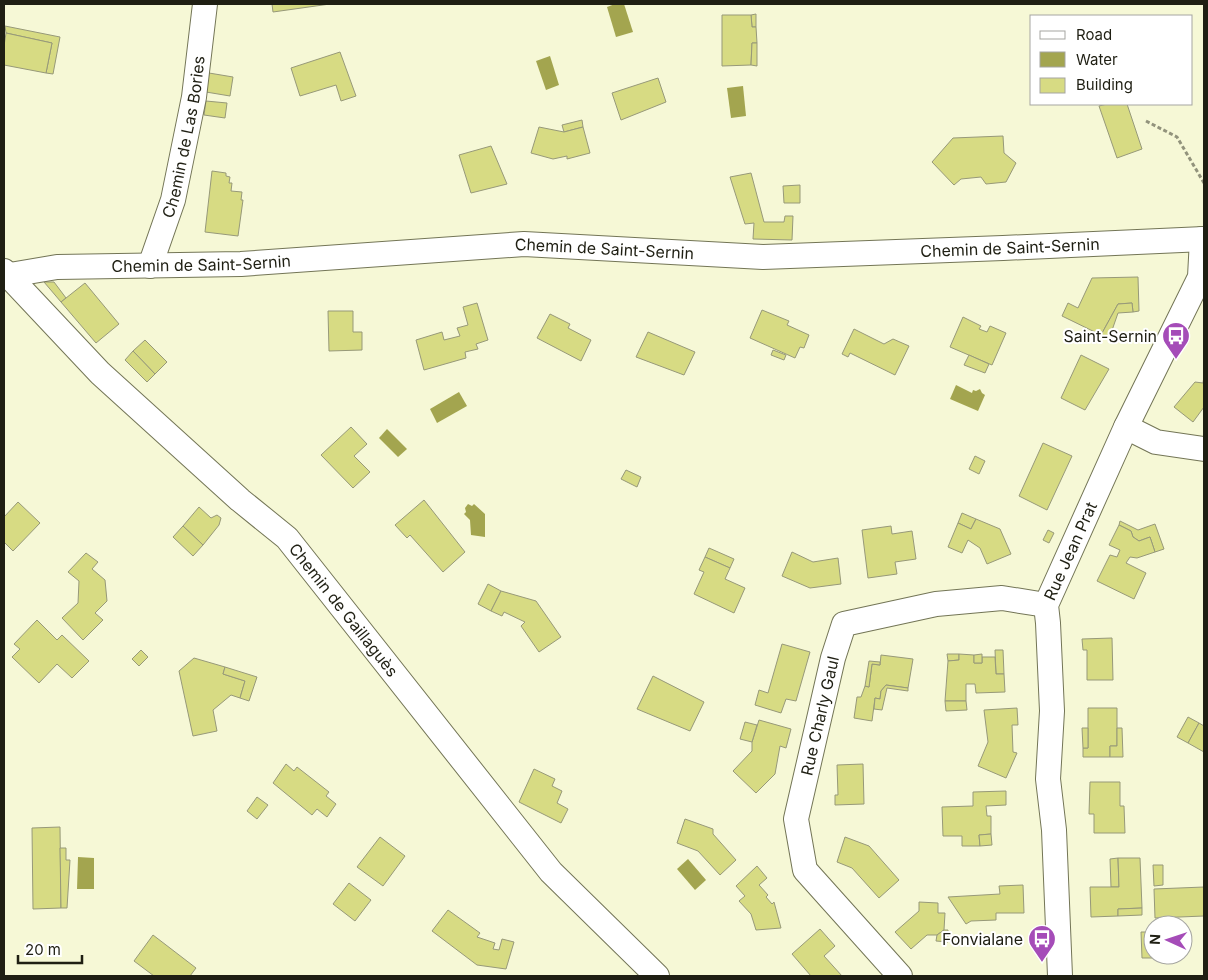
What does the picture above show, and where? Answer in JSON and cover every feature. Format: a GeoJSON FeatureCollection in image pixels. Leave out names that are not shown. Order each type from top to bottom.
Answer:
{"type":"FeatureCollection","features":[{"type":"Feature","properties":{"kind":"street","name":"Chemin de Las Bories"},"geometry":{"type":"LineString","coordinates":[[150,266],[173,200],[194,97],[205,4]]}},
{"type":"Feature","properties":{"kind":"street","name":"Chemin de Saint-Sernin"},"geometry":{"type":"LineString","coordinates":[[5,274],[56,267],[241,264],[524,244],[763,257],[1203,239]]}},
{"type":"Feature","properties":{"kind":"street","name":"Rue Jean Prat"},"geometry":{"type":"LineString","coordinates":[[1060,976],[1054,830],[1048,779],[1052,711],[1046,605],[1126,427],[1200,276],[1203,239]]}},
{"type":"Feature","properties":{"kind":"street","name":"Chemin de Gaillaguès"},"geometry":{"type":"LineString","coordinates":[[5,274],[100,373],[240,500],[288,538],[551,872],[656,976]]}},
{"type":"Feature","properties":{"kind":"street"},"geometry":{"type":"LineString","coordinates":[[1126,427],[1156,442],[1204,449]]}},
{"type":"Feature","properties":{"kind":"street","name":"Rue Charly Gaul"},"geometry":{"type":"LineString","coordinates":[[900,976],[805,870],[796,818],[832,658],[844,624],[936,604],[1002,598],[1046,605]]}},
{"type":"Feature","properties":{"kind":"path"},"geometry":{"type":"LineString","coordinates":[[1146,121],[1177,137],[1204,183]]}},
{"type":"Feature","properties":{"kind":"water"},"geometry":{"type":"Polygon","coordinates":[[[615,4],[624,4],[633,32],[616,37],[607,7],[615,4]]]}},
{"type":"Feature","properties":{"kind":"water"},"geometry":{"type":"Polygon","coordinates":[[[550,56],[559,85],[546,90],[536,61],[550,56]]]}},
{"type":"Feature","properties":{"kind":"water"},"geometry":{"type":"Polygon","coordinates":[[[743,86],[746,116],[731,118],[727,88],[743,86]]]}},
{"type":"Feature","properties":{"kind":"water"},"geometry":{"type":"Polygon","coordinates":[[[956,385],[972,393],[973,390],[980,389],[985,395],[978,411],[950,399],[956,385]]]}},
{"type":"Feature","properties":{"kind":"water"},"geometry":{"type":"Polygon","coordinates":[[[459,392],[467,406],[437,423],[430,409],[459,392]]]}},
{"type":"Feature","properties":{"kind":"water"},"geometry":{"type":"Polygon","coordinates":[[[387,429],[407,449],[398,457],[379,438],[387,429]]]}},
{"type":"Feature","properties":{"kind":"water"},"geometry":{"type":"Polygon","coordinates":[[[468,504],[472,506],[474,504],[485,514],[485,537],[471,535],[470,520],[464,514],[468,504]]]}},
{"type":"Feature","properties":{"kind":"water"},"geometry":{"type":"Polygon","coordinates":[[[78,857],[94,858],[94,889],[77,889],[78,857]]]}},
{"type":"Feature","properties":{"kind":"water"},"geometry":{"type":"Polygon","coordinates":[[[688,859],[706,880],[695,890],[677,869],[688,859]]]}},
{"type":"Feature","properties":{"kind":"building"},"geometry":{"type":"Polygon","coordinates":[[[272,4],[330,4],[273,12],[272,4]]]}},
{"type":"Feature","properties":{"kind":"building"},"geometry":{"type":"Polygon","coordinates":[[[756,14],[756,27],[752,27],[751,15],[756,14]]]}},
{"type":"Feature","properties":{"kind":"building"},"geometry":{"type":"Polygon","coordinates":[[[722,15],[751,15],[752,27],[756,27],[757,43],[752,43],[751,65],[722,66],[722,15]]]}},
{"type":"Feature","properties":{"kind":"building"},"geometry":{"type":"Polygon","coordinates":[[[5,26],[60,37],[53,74],[46,73],[52,43],[6,33],[5,26]]]}},
{"type":"Feature","properties":{"kind":"building"},"geometry":{"type":"Polygon","coordinates":[[[6,33],[52,43],[46,73],[4,65],[6,33]]]}},
{"type":"Feature","properties":{"kind":"building"},"geometry":{"type":"Polygon","coordinates":[[[752,43],[757,43],[757,66],[751,65],[752,43]]]}},
{"type":"Feature","properties":{"kind":"building"},"geometry":{"type":"Polygon","coordinates":[[[340,52],[356,96],[341,101],[336,85],[300,96],[291,68],[340,52]]]}},
{"type":"Feature","properties":{"kind":"building"},"geometry":{"type":"Polygon","coordinates":[[[209,73],[233,77],[230,96],[206,92],[209,73]]]}},
{"type":"Feature","properties":{"kind":"building"},"geometry":{"type":"Polygon","coordinates":[[[658,78],[666,102],[621,120],[612,93],[658,78]]]}},
{"type":"Feature","properties":{"kind":"building"},"geometry":{"type":"Polygon","coordinates":[[[206,101],[227,103],[225,118],[204,115],[206,101]]]}},
{"type":"Feature","properties":{"kind":"building"},"geometry":{"type":"Polygon","coordinates":[[[1127,105],[1142,149],[1117,158],[1099,106],[1127,105]]]}},
{"type":"Feature","properties":{"kind":"building"},"geometry":{"type":"Polygon","coordinates":[[[582,120],[583,127],[564,132],[562,125],[582,120]]]}},
{"type":"Feature","properties":{"kind":"building"},"geometry":{"type":"Polygon","coordinates":[[[539,127],[564,132],[583,127],[590,153],[567,159],[567,156],[553,159],[531,153],[539,127]]]}},
{"type":"Feature","properties":{"kind":"building"},"geometry":{"type":"Polygon","coordinates":[[[1003,136],[1004,153],[1016,163],[1006,182],[986,184],[981,177],[961,179],[954,185],[932,162],[953,138],[1003,136]]]}},
{"type":"Feature","properties":{"kind":"building"},"geometry":{"type":"Polygon","coordinates":[[[491,146],[507,184],[471,193],[459,155],[491,146]]]}},
{"type":"Feature","properties":{"kind":"building"},"geometry":{"type":"Polygon","coordinates":[[[212,171],[226,173],[226,176],[230,177],[229,183],[232,183],[231,191],[242,192],[241,200],[243,200],[238,236],[205,232],[212,171]]]}},
{"type":"Feature","properties":{"kind":"building"},"geometry":{"type":"Polygon","coordinates":[[[751,173],[764,222],[784,222],[785,216],[793,216],[792,240],[753,239],[754,223],[745,224],[730,177],[751,173]]]}},
{"type":"Feature","properties":{"kind":"building"},"geometry":{"type":"Polygon","coordinates":[[[800,185],[800,203],[784,203],[783,186],[800,185]]]}},
{"type":"Feature","properties":{"kind":"building"},"geometry":{"type":"Polygon","coordinates":[[[1138,277],[1139,311],[1133,312],[1132,303],[1118,304],[1101,335],[1062,316],[1068,303],[1078,308],[1092,278],[1138,277]]]}},
{"type":"Feature","properties":{"kind":"building"},"geometry":{"type":"Polygon","coordinates":[[[44,282],[54,282],[66,298],[61,302],[44,282]]]}},
{"type":"Feature","properties":{"kind":"building"},"geometry":{"type":"Polygon","coordinates":[[[85,283],[119,324],[96,343],[61,302],[85,283]]]}},
{"type":"Feature","properties":{"kind":"building"},"geometry":{"type":"Polygon","coordinates":[[[477,303],[488,340],[476,344],[478,349],[465,352],[466,358],[424,370],[416,340],[442,332],[444,340],[460,336],[457,328],[468,325],[463,307],[477,303]]]}},
{"type":"Feature","properties":{"kind":"building"},"geometry":{"type":"Polygon","coordinates":[[[1132,303],[1133,312],[1118,313],[1109,339],[1101,335],[1118,304],[1132,303]]]}},
{"type":"Feature","properties":{"kind":"building"},"geometry":{"type":"Polygon","coordinates":[[[762,310],[789,321],[787,325],[809,335],[804,348],[800,347],[795,358],[750,338],[762,310]]]}},
{"type":"Feature","properties":{"kind":"building"},"geometry":{"type":"Polygon","coordinates":[[[328,311],[353,311],[353,332],[362,332],[362,350],[329,351],[328,311]]]}},
{"type":"Feature","properties":{"kind":"building"},"geometry":{"type":"Polygon","coordinates":[[[550,314],[570,324],[568,328],[591,340],[581,361],[537,338],[550,314]]]}},
{"type":"Feature","properties":{"kind":"building"},"geometry":{"type":"Polygon","coordinates":[[[963,317],[981,326],[979,329],[987,332],[990,326],[1006,333],[992,365],[950,347],[963,317]]]}},
{"type":"Feature","properties":{"kind":"building"},"geometry":{"type":"Polygon","coordinates":[[[854,329],[884,344],[893,339],[909,346],[895,375],[850,353],[848,357],[842,354],[854,329]]]}},
{"type":"Feature","properties":{"kind":"building"},"geometry":{"type":"Polygon","coordinates":[[[648,332],[695,352],[684,375],[636,357],[648,332]]]}},
{"type":"Feature","properties":{"kind":"building"},"geometry":{"type":"Polygon","coordinates":[[[145,340],[167,362],[155,374],[133,351],[145,340]]]}},
{"type":"Feature","properties":{"kind":"building"},"geometry":{"type":"Polygon","coordinates":[[[773,350],[786,355],[784,360],[771,355],[773,350]]]}},
{"type":"Feature","properties":{"kind":"building"},"geometry":{"type":"Polygon","coordinates":[[[133,351],[155,374],[147,382],[125,360],[133,351]]]}},
{"type":"Feature","properties":{"kind":"building"},"geometry":{"type":"Polygon","coordinates":[[[969,355],[989,364],[985,373],[964,365],[969,355]]]}},
{"type":"Feature","properties":{"kind":"building"},"geometry":{"type":"Polygon","coordinates":[[[1081,355],[1109,369],[1085,410],[1061,398],[1081,355]]]}},
{"type":"Feature","properties":{"kind":"building"},"geometry":{"type":"Polygon","coordinates":[[[1204,376],[1204,407],[1193,422],[1174,407],[1195,382],[1203,383],[1204,376]]]}},
{"type":"Feature","properties":{"kind":"building"},"geometry":{"type":"Polygon","coordinates":[[[351,427],[367,444],[354,456],[370,472],[353,488],[321,455],[351,427]]]}},
{"type":"Feature","properties":{"kind":"building"},"geometry":{"type":"Polygon","coordinates":[[[1043,443],[1072,456],[1047,510],[1019,496],[1043,443]]]}},
{"type":"Feature","properties":{"kind":"building"},"geometry":{"type":"Polygon","coordinates":[[[975,456],[985,461],[979,474],[969,469],[975,456]]]}},
{"type":"Feature","properties":{"kind":"building"},"geometry":{"type":"Polygon","coordinates":[[[626,470],[641,477],[637,487],[621,479],[626,470]]]}},
{"type":"Feature","properties":{"kind":"building"},"geometry":{"type":"Polygon","coordinates":[[[424,500],[465,552],[443,572],[410,535],[407,538],[395,525],[424,500]]]}},
{"type":"Feature","properties":{"kind":"building"},"geometry":{"type":"Polygon","coordinates":[[[18,502],[40,523],[13,551],[4,542],[4,517],[18,502]]]}},
{"type":"Feature","properties":{"kind":"building"},"geometry":{"type":"Polygon","coordinates":[[[199,507],[211,518],[217,515],[221,518],[219,525],[203,545],[183,526],[199,507]]]}},
{"type":"Feature","properties":{"kind":"building"},"geometry":{"type":"Polygon","coordinates":[[[962,513],[976,519],[971,529],[958,523],[962,513]]]}},
{"type":"Feature","properties":{"kind":"building"},"geometry":{"type":"Polygon","coordinates":[[[976,519],[1000,529],[1011,554],[987,564],[980,548],[968,540],[962,553],[948,547],[958,523],[971,529],[976,519]]]}},
{"type":"Feature","properties":{"kind":"building"},"geometry":{"type":"Polygon","coordinates":[[[1120,521],[1138,530],[1155,524],[1164,549],[1155,552],[1150,537],[1139,541],[1133,537],[1131,531],[1119,525],[1120,521]]]}},
{"type":"Feature","properties":{"kind":"building"},"geometry":{"type":"Polygon","coordinates":[[[1119,525],[1131,531],[1133,537],[1139,541],[1150,537],[1155,552],[1137,558],[1130,557],[1126,563],[1146,573],[1134,599],[1097,581],[1110,555],[1117,557],[1120,550],[1109,545],[1119,525]]]}},
{"type":"Feature","properties":{"kind":"building"},"geometry":{"type":"Polygon","coordinates":[[[183,526],[203,545],[193,556],[173,537],[183,526]]]}},
{"type":"Feature","properties":{"kind":"building"},"geometry":{"type":"Polygon","coordinates":[[[891,526],[892,534],[912,531],[916,559],[895,562],[897,574],[868,578],[862,530],[891,526]]]}},
{"type":"Feature","properties":{"kind":"building"},"geometry":{"type":"Polygon","coordinates":[[[1048,530],[1054,533],[1049,543],[1043,540],[1048,530]]]}},
{"type":"Feature","properties":{"kind":"building"},"geometry":{"type":"Polygon","coordinates":[[[709,548],[734,559],[730,568],[705,557],[709,548]]]}},
{"type":"Feature","properties":{"kind":"building"},"geometry":{"type":"Polygon","coordinates":[[[792,552],[813,562],[838,558],[841,584],[810,588],[782,576],[792,552]]]}},
{"type":"Feature","properties":{"kind":"building"},"geometry":{"type":"Polygon","coordinates":[[[86,553],[98,562],[92,569],[105,580],[107,601],[95,613],[103,620],[83,640],[62,618],[78,603],[79,581],[68,572],[86,553]]]}},
{"type":"Feature","properties":{"kind":"building"},"geometry":{"type":"Polygon","coordinates":[[[705,557],[730,568],[725,579],[745,588],[734,613],[694,594],[704,572],[699,570],[705,557]]]}},
{"type":"Feature","properties":{"kind":"building"},"geometry":{"type":"Polygon","coordinates":[[[488,584],[501,591],[491,611],[478,604],[488,584]]]}},
{"type":"Feature","properties":{"kind":"building"},"geometry":{"type":"Polygon","coordinates":[[[501,591],[536,601],[561,637],[539,652],[521,626],[525,622],[504,612],[502,616],[491,611],[501,591]]]}},
{"type":"Feature","properties":{"kind":"building"},"geometry":{"type":"Polygon","coordinates":[[[37,620],[57,640],[62,635],[89,661],[72,678],[57,664],[39,683],[12,657],[20,649],[14,644],[37,620]]]}},
{"type":"Feature","properties":{"kind":"building"},"geometry":{"type":"Polygon","coordinates":[[[1112,638],[1113,680],[1087,680],[1087,650],[1083,650],[1082,639],[1112,638]]]}},
{"type":"Feature","properties":{"kind":"building"},"geometry":{"type":"Polygon","coordinates":[[[782,644],[810,652],[796,701],[786,699],[781,713],[755,705],[759,690],[768,693],[782,644]]]}},
{"type":"Feature","properties":{"kind":"building"},"geometry":{"type":"Polygon","coordinates":[[[141,650],[148,657],[139,666],[132,659],[141,650]]]}},
{"type":"Feature","properties":{"kind":"building"},"geometry":{"type":"Polygon","coordinates":[[[995,650],[1003,650],[1004,674],[996,674],[995,650]]]}},
{"type":"Feature","properties":{"kind":"building"},"geometry":{"type":"Polygon","coordinates":[[[947,654],[959,654],[959,660],[948,661],[947,654]]]}},
{"type":"Feature","properties":{"kind":"building"},"geometry":{"type":"Polygon","coordinates":[[[959,654],[974,655],[974,663],[982,663],[982,657],[995,657],[996,674],[1004,674],[1005,692],[976,693],[975,684],[966,684],[966,701],[945,701],[948,661],[959,660],[959,654]]]}},
{"type":"Feature","properties":{"kind":"building"},"geometry":{"type":"Polygon","coordinates":[[[982,654],[982,663],[974,663],[974,655],[982,654]]]}},
{"type":"Feature","properties":{"kind":"building"},"geometry":{"type":"Polygon","coordinates":[[[881,655],[913,659],[908,688],[886,685],[881,691],[880,699],[875,698],[872,721],[854,718],[857,697],[861,697],[865,686],[869,687],[872,664],[880,665],[881,655]]]}},
{"type":"Feature","properties":{"kind":"building"},"geometry":{"type":"Polygon","coordinates":[[[194,658],[225,667],[223,674],[245,681],[240,698],[231,695],[213,710],[217,731],[193,736],[179,671],[194,658]]]}},
{"type":"Feature","properties":{"kind":"building"},"geometry":{"type":"Polygon","coordinates":[[[869,661],[880,662],[880,665],[872,664],[869,687],[865,686],[869,661]]]}},
{"type":"Feature","properties":{"kind":"building"},"geometry":{"type":"Polygon","coordinates":[[[225,667],[257,677],[249,701],[240,698],[245,681],[223,674],[225,667]]]}},
{"type":"Feature","properties":{"kind":"building"},"geometry":{"type":"Polygon","coordinates":[[[653,676],[704,702],[690,731],[637,709],[653,676]]]}},
{"type":"Feature","properties":{"kind":"building"},"geometry":{"type":"Polygon","coordinates":[[[886,685],[908,688],[908,691],[887,688],[882,710],[874,709],[875,698],[880,699],[881,691],[886,685]]]}},
{"type":"Feature","properties":{"kind":"building"},"geometry":{"type":"Polygon","coordinates":[[[945,701],[966,701],[967,710],[946,711],[945,701]]]}},
{"type":"Feature","properties":{"kind":"building"},"geometry":{"type":"Polygon","coordinates":[[[1017,708],[1018,725],[1012,725],[1013,752],[1017,753],[1006,778],[978,766],[988,742],[984,710],[1017,708]]]}},
{"type":"Feature","properties":{"kind":"building"},"geometry":{"type":"Polygon","coordinates":[[[1088,708],[1117,708],[1117,746],[1110,746],[1110,757],[1083,757],[1083,748],[1088,748],[1088,708]]]}},
{"type":"Feature","properties":{"kind":"building"},"geometry":{"type":"Polygon","coordinates":[[[1188,717],[1199,723],[1188,743],[1177,737],[1188,717]]]}},
{"type":"Feature","properties":{"kind":"building"},"geometry":{"type":"Polygon","coordinates":[[[759,720],[791,729],[786,748],[780,746],[775,774],[756,793],[733,771],[752,751],[752,742],[759,720]]]}},
{"type":"Feature","properties":{"kind":"building"},"geometry":{"type":"Polygon","coordinates":[[[745,722],[757,725],[752,742],[740,739],[745,722]]]}},
{"type":"Feature","properties":{"kind":"building"},"geometry":{"type":"Polygon","coordinates":[[[1199,723],[1204,726],[1204,752],[1188,743],[1199,723]]]}},
{"type":"Feature","properties":{"kind":"building"},"geometry":{"type":"Polygon","coordinates":[[[1082,728],[1088,728],[1088,748],[1083,748],[1082,728]]]}},
{"type":"Feature","properties":{"kind":"building"},"geometry":{"type":"Polygon","coordinates":[[[1117,728],[1122,728],[1123,757],[1110,757],[1110,746],[1117,746],[1117,728]]]}},
{"type":"Feature","properties":{"kind":"building"},"geometry":{"type":"Polygon","coordinates":[[[286,764],[294,771],[297,767],[329,792],[326,796],[336,804],[327,817],[317,809],[312,815],[273,783],[286,764]]]}},
{"type":"Feature","properties":{"kind":"building"},"geometry":{"type":"Polygon","coordinates":[[[863,764],[864,804],[835,805],[835,795],[838,795],[837,765],[863,764]]]}},
{"type":"Feature","properties":{"kind":"building"},"geometry":{"type":"Polygon","coordinates":[[[534,769],[555,779],[552,786],[562,791],[557,803],[568,809],[561,823],[519,802],[534,769]]]}},
{"type":"Feature","properties":{"kind":"building"},"geometry":{"type":"Polygon","coordinates":[[[1090,782],[1120,782],[1120,806],[1124,806],[1125,833],[1094,833],[1094,814],[1089,814],[1090,782]]]}},
{"type":"Feature","properties":{"kind":"building"},"geometry":{"type":"Polygon","coordinates":[[[1006,791],[1006,805],[986,806],[987,816],[991,816],[991,834],[979,835],[980,846],[962,846],[962,836],[943,836],[942,807],[973,806],[973,792],[1006,791]]]}},
{"type":"Feature","properties":{"kind":"building"},"geometry":{"type":"Polygon","coordinates":[[[257,797],[268,805],[257,819],[247,811],[257,797]]]}},
{"type":"Feature","properties":{"kind":"building"},"geometry":{"type":"Polygon","coordinates":[[[685,819],[713,829],[713,834],[736,860],[720,875],[698,851],[677,843],[685,819]]]}},
{"type":"Feature","properties":{"kind":"building"},"geometry":{"type":"Polygon","coordinates":[[[60,827],[61,908],[33,909],[32,828],[60,827]]]}},
{"type":"Feature","properties":{"kind":"building"},"geometry":{"type":"Polygon","coordinates":[[[991,834],[992,845],[980,846],[979,835],[991,834]]]}},
{"type":"Feature","properties":{"kind":"building"},"geometry":{"type":"Polygon","coordinates":[[[380,837],[405,856],[383,886],[357,867],[380,837]]]}},
{"type":"Feature","properties":{"kind":"building"},"geometry":{"type":"Polygon","coordinates":[[[845,837],[869,846],[899,880],[879,898],[852,868],[837,862],[845,837]]]}},
{"type":"Feature","properties":{"kind":"building"},"geometry":{"type":"Polygon","coordinates":[[[60,848],[66,848],[66,860],[70,860],[67,908],[61,908],[60,848]]]}},
{"type":"Feature","properties":{"kind":"building"},"geometry":{"type":"Polygon","coordinates":[[[1118,858],[1119,887],[1111,887],[1110,859],[1118,858]]]}},
{"type":"Feature","properties":{"kind":"building"},"geometry":{"type":"Polygon","coordinates":[[[1118,858],[1140,858],[1142,908],[1118,909],[1118,916],[1091,917],[1090,887],[1119,887],[1118,858]]]}},
{"type":"Feature","properties":{"kind":"building"},"geometry":{"type":"Polygon","coordinates":[[[1153,865],[1163,865],[1163,885],[1154,886],[1153,865]]]}},
{"type":"Feature","properties":{"kind":"building"},"geometry":{"type":"Polygon","coordinates":[[[757,866],[767,878],[759,885],[768,895],[766,897],[772,904],[774,902],[781,928],[756,930],[751,914],[739,901],[745,896],[736,886],[757,866]]]}},
{"type":"Feature","properties":{"kind":"building"},"geometry":{"type":"Polygon","coordinates":[[[349,883],[371,900],[355,921],[333,904],[349,883]]]}},
{"type":"Feature","properties":{"kind":"building"},"geometry":{"type":"Polygon","coordinates":[[[1023,885],[1024,913],[996,913],[996,920],[971,921],[966,924],[948,897],[1000,894],[999,886],[1023,885]]]}},
{"type":"Feature","properties":{"kind":"building"},"geometry":{"type":"Polygon","coordinates":[[[1204,887],[1204,916],[1155,915],[1154,889],[1204,887]]]}},
{"type":"Feature","properties":{"kind":"building"},"geometry":{"type":"Polygon","coordinates":[[[919,902],[938,903],[938,913],[945,913],[944,930],[937,935],[927,935],[911,949],[895,932],[919,911],[919,902]]]}},
{"type":"Feature","properties":{"kind":"building"},"geometry":{"type":"Polygon","coordinates":[[[1142,908],[1142,915],[1118,916],[1118,909],[1142,908]]]}},
{"type":"Feature","properties":{"kind":"building"},"geometry":{"type":"Polygon","coordinates":[[[448,910],[480,933],[477,937],[495,943],[493,949],[499,950],[502,939],[514,942],[506,969],[477,965],[432,931],[448,910]]]}},
{"type":"Feature","properties":{"kind":"building"},"geometry":{"type":"Polygon","coordinates":[[[820,929],[835,946],[824,956],[842,976],[811,976],[792,954],[820,929]]]}},
{"type":"Feature","properties":{"kind":"building"},"geometry":{"type":"Polygon","coordinates":[[[944,930],[948,930],[948,942],[936,941],[937,935],[944,930]]]}},
{"type":"Feature","properties":{"kind":"building"},"geometry":{"type":"Polygon","coordinates":[[[1141,932],[1143,932],[1143,958],[1141,932]]]}},
{"type":"Feature","properties":{"kind":"building"},"geometry":{"type":"Polygon","coordinates":[[[153,935],[196,968],[190,976],[154,976],[134,961],[153,935]]]}},
{"type":"Feature","properties":{"kind":"place","name":"Saint-Sernin"},"geometry":{"type":"Point","coordinates":[1176,360]}},
{"type":"Feature","properties":{"kind":"place","name":"Fonvialane"},"geometry":{"type":"Point","coordinates":[1042,963]}}]}
